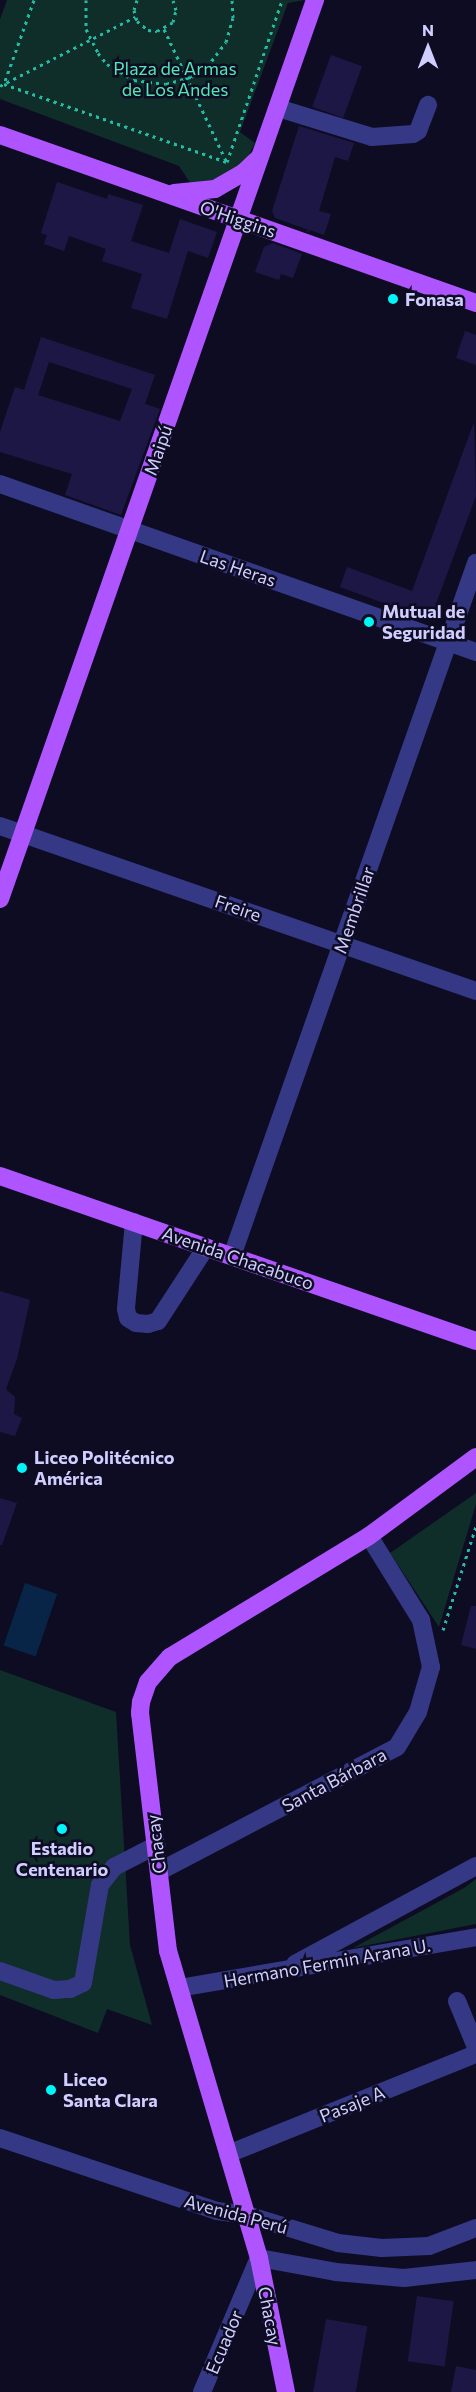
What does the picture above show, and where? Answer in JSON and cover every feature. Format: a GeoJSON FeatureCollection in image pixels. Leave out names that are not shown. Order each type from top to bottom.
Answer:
{"type":"FeatureCollection","features":[{"type":"Feature","properties":{"kind":"main road","name":"Maipú"},"geometry":{"type":"LineString","coordinates":[[0,899],[315,0]]}},
{"type":"Feature","properties":{"kind":"main road","name":"O'Higgins"},"geometry":{"type":"LineString","coordinates":[[0,135],[476,303]]}},
{"type":"Feature","properties":{"kind":"main road"},"geometry":{"type":"LineString","coordinates":[[161,192],[205,191],[234,180],[254,165],[262,154]]}},
{"type":"Feature","properties":{"kind":"main road","name":"Avenida Chacabuco"},"geometry":{"type":"LineString","coordinates":[[0,1176],[476,1341]]}},
{"type":"Feature","properties":{"kind":"main road","name":"Chacay"},"geometry":{"type":"LineString","coordinates":[[285,2392],[259,2258],[168,1951],[140,1713],[144,1692],[154,1673],[179,1650],[369,1536],[476,1457]]}},
{"type":"Feature","properties":{"kind":"street"},"geometry":{"type":"LineString","coordinates":[[278,108],[372,137],[413,134],[418,131],[428,105]]}},
{"type":"Feature","properties":{"kind":"street","name":"Las Heras"},"geometry":{"type":"LineString","coordinates":[[0,484],[476,652]]}},
{"type":"Feature","properties":{"kind":"street","name":"Membrillar"},"geometry":{"type":"LineString","coordinates":[[232,1256],[476,563]]}},
{"type":"Feature","properties":{"kind":"street","name":"Freire"},"geometry":{"type":"LineString","coordinates":[[0,826],[476,991]]}},
{"type":"Feature","properties":{"kind":"street"},"geometry":{"type":"LineString","coordinates":[[134,1222],[126,1309],[128,1317],[136,1323],[148,1324],[158,1321],[206,1247]]}},
{"type":"Feature","properties":{"kind":"street","name":"Santa Bárbara"},"geometry":{"type":"LineString","coordinates":[[160,1871],[397,1746],[402,1738],[418,1712],[431,1667],[421,1620],[369,1536]]}},
{"type":"Feature","properties":{"kind":"street"},"geometry":{"type":"LineString","coordinates":[[0,1971],[54,1990],[70,1989],[83,1983],[100,1886],[114,1867],[157,1845]]}},
{"type":"Feature","properties":{"kind":"street"},"geometry":{"type":"LineString","coordinates":[[283,1970],[476,1866]]}},
{"type":"Feature","properties":{"kind":"street","name":"Hermano Fermin Arana U."},"geometry":{"type":"LineString","coordinates":[[179,1988],[476,1937]]}},
{"type":"Feature","properties":{"kind":"street"},"geometry":{"type":"LineString","coordinates":[[457,2001],[476,2047]]}},
{"type":"Feature","properties":{"kind":"street","name":"Pasaje A"},"geometry":{"type":"LineString","coordinates":[[228,2154],[476,2054]]}},
{"type":"Feature","properties":{"kind":"street","name":"Avenida Perú"},"geometry":{"type":"LineString","coordinates":[[0,2138],[217,2211],[247,2215],[338,2243],[382,2248],[429,2246],[476,2228]]}},
{"type":"Feature","properties":{"kind":"street","name":"Avenida Perú"},"geometry":{"type":"LineString","coordinates":[[259,2258],[336,2272],[404,2278],[476,2270]]}},
{"type":"Feature","properties":{"kind":"street","name":"Ecuador"},"geometry":{"type":"LineString","coordinates":[[202,2392],[259,2258]]}},
{"type":"Feature","properties":{"kind":"path"},"geometry":{"type":"LineString","coordinates":[[2,85],[34,0]]}},
{"type":"Feature","properties":{"kind":"path"},"geometry":{"type":"LineString","coordinates":[[86,0],[84,16],[91,39],[107,64],[134,80],[166,84],[185,79],[207,67],[226,42],[233,18],[232,0]]}},
{"type":"Feature","properties":{"kind":"path"},"geometry":{"type":"LineString","coordinates":[[137,0],[135,17],[142,27],[148,30],[164,29],[175,18],[173,0]]}},
{"type":"Feature","properties":{"kind":"path"},"geometry":{"type":"LineString","coordinates":[[227,162],[282,0]]}},
{"type":"Feature","properties":{"kind":"path"},"geometry":{"type":"LineString","coordinates":[[2,85],[135,17]]}},
{"type":"Feature","properties":{"kind":"path"},"geometry":{"type":"LineString","coordinates":[[164,29],[185,79],[234,180]]}},
{"type":"Feature","properties":{"kind":"path"},"geometry":{"type":"LineString","coordinates":[[2,85],[227,162]]}},
{"type":"Feature","properties":{"kind":"path"},"geometry":{"type":"LineString","coordinates":[[441,1635],[476,1526]]}},
{"type":"Feature","properties":{"kind":"green space","name":"Plaza de Armas de Los Andes"},"geometry":{"type":"Polygon","coordinates":[[[7,0],[305,0],[288,3],[240,132],[255,143],[245,163],[220,179],[191,184],[179,166],[0,99],[0,19],[7,0]]]}},
{"type":"Feature","properties":{"kind":"green space"},"geometry":{"type":"Polygon","coordinates":[[[476,1493],[476,1504],[439,1627],[390,1553],[476,1493]]]}},
{"type":"Feature","properties":{"kind":"green space","name":"Estadio Centenario"},"geometry":{"type":"Polygon","coordinates":[[[0,1670],[116,1712],[130,1945],[152,2025],[107,2009],[98,2033],[0,1995],[0,1670]]]}},
{"type":"Feature","properties":{"kind":"green space"},"geometry":{"type":"Polygon","coordinates":[[[476,1879],[476,1924],[353,1948],[464,1888],[476,1879]]]}},
{"type":"Feature","properties":{"kind":"water"},"geometry":{"type":"Polygon","coordinates":[[[25,1583],[57,1594],[36,1656],[4,1645],[25,1583]]]}},
{"type":"Feature","properties":{"kind":"building"},"geometry":{"type":"Polygon","coordinates":[[[331,55],[362,66],[343,118],[312,107],[331,55]]]}},
{"type":"Feature","properties":{"kind":"building"},"geometry":{"type":"Polygon","coordinates":[[[299,126],[354,143],[348,161],[335,157],[319,211],[331,214],[324,235],[310,230],[305,231],[309,230],[275,218],[272,211],[299,126]]]}},
{"type":"Feature","properties":{"kind":"building"},"geometry":{"type":"Polygon","coordinates":[[[57,182],[107,199],[108,194],[143,205],[131,241],[169,253],[180,219],[217,232],[208,258],[188,251],[167,319],[131,308],[142,274],[102,261],[106,249],[69,236],[64,251],[44,244],[47,235],[41,233],[57,182]]]}},
{"type":"Feature","properties":{"kind":"building"},"geometry":{"type":"Polygon","coordinates":[[[273,243],[302,254],[293,278],[281,274],[279,280],[255,272],[264,247],[273,243]]]}},
{"type":"Feature","properties":{"kind":"building"},"geometry":{"type":"Polygon","coordinates":[[[465,331],[476,335],[476,365],[456,358],[465,331]]]}},
{"type":"Feature","properties":{"kind":"building"},"geometry":{"type":"Polygon","coordinates":[[[41,337],[155,375],[145,404],[160,409],[121,515],[65,495],[72,474],[0,452],[0,432],[15,387],[24,390],[41,337]],[[49,362],[38,395],[120,421],[132,389],[49,362]]]}},
{"type":"Feature","properties":{"kind":"building"},"geometry":{"type":"Polygon","coordinates":[[[474,422],[476,496],[430,620],[340,587],[347,567],[412,591],[474,422]]]}},
{"type":"Feature","properties":{"kind":"building"},"geometry":{"type":"Polygon","coordinates":[[[0,1291],[30,1300],[17,1359],[6,1389],[15,1397],[14,1414],[22,1418],[15,1436],[0,1432],[0,1291]]]}},
{"type":"Feature","properties":{"kind":"building"},"geometry":{"type":"Polygon","coordinates":[[[0,1498],[17,1503],[2,1545],[0,1545],[0,1498]]]}},
{"type":"Feature","properties":{"kind":"building"},"geometry":{"type":"Polygon","coordinates":[[[471,1606],[476,1606],[476,1649],[461,1645],[471,1606]]]}},
{"type":"Feature","properties":{"kind":"building"},"geometry":{"type":"Polygon","coordinates":[[[417,2296],[454,2301],[444,2367],[408,2361],[417,2296]]]}},
{"type":"Feature","properties":{"kind":"building"},"geometry":{"type":"Polygon","coordinates":[[[326,2319],[367,2326],[356,2392],[313,2392],[326,2319]]]}},
{"type":"Feature","properties":{"kind":"building"},"geometry":{"type":"Polygon","coordinates":[[[456,2366],[476,2370],[476,2392],[451,2392],[456,2366]]]}},
{"type":"Feature","properties":{"kind":"place","name":"Fonasa"},"geometry":{"type":"Point","coordinates":[393,299]}},
{"type":"Feature","properties":{"kind":"place","name":"Mutual de Seguridad"},"geometry":{"type":"Point","coordinates":[369,622]}},
{"type":"Feature","properties":{"kind":"place","name":"Liceo Politécnico América"},"geometry":{"type":"Point","coordinates":[22,1468]}},
{"type":"Feature","properties":{"kind":"place","name":"Estadio Centenario"},"geometry":{"type":"Point","coordinates":[62,1829]}},
{"type":"Feature","properties":{"kind":"place","name":"Liceo Santa Clara"},"geometry":{"type":"Point","coordinates":[51,2090]}}]}
